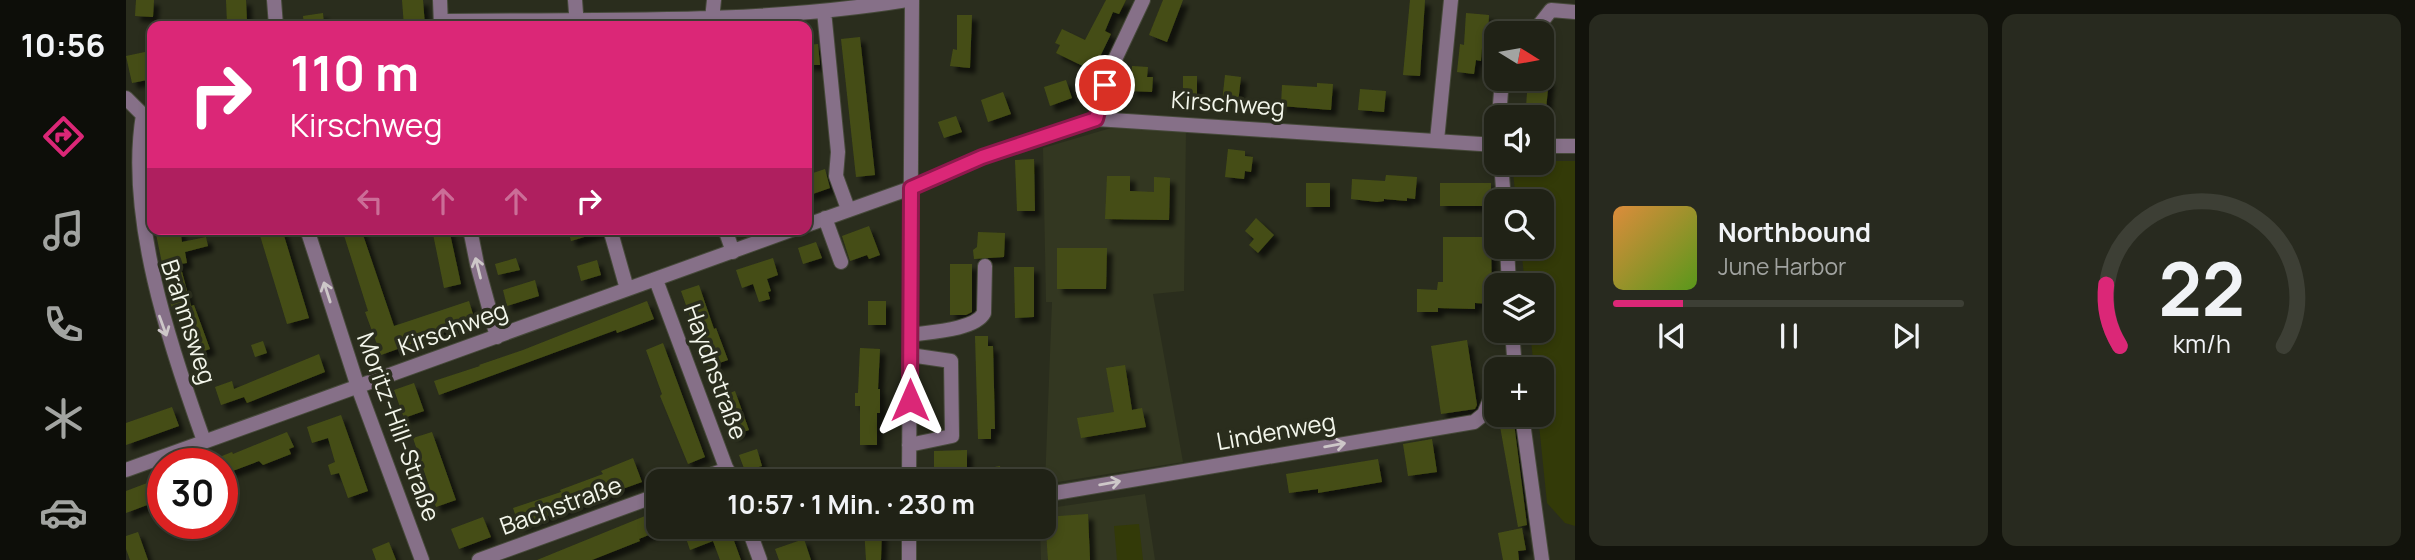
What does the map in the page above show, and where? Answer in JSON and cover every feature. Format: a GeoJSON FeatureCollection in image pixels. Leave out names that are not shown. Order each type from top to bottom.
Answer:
{"type":"FeatureCollection","features":[{"type":"Feature","properties":{"kind":"street"},"geometry":{"type":"LineString","coordinates":[[274,0],[276,21]]}},
{"type":"Feature","properties":{"kind":"street"},"geometry":{"type":"LineString","coordinates":[[440,0],[441,21]]}},
{"type":"Feature","properties":{"kind":"street"},"geometry":{"type":"LineString","coordinates":[[575,0],[577,21]]}},
{"type":"Feature","properties":{"kind":"street"},"geometry":{"type":"LineString","coordinates":[[712,19],[714,0]]}},
{"type":"Feature","properties":{"kind":"street"},"geometry":{"type":"LineString","coordinates":[[644,21],[824,11],[910,0],[909,469]]}},
{"type":"Feature","properties":{"kind":"street"},"geometry":{"type":"LineString","coordinates":[[1096,119],[1110,70],[1143,0]]}},
{"type":"Feature","properties":{"kind":"street"},"geometry":{"type":"LineString","coordinates":[[1437,140],[1451,0]]}},
{"type":"Feature","properties":{"kind":"street"},"geometry":{"type":"LineString","coordinates":[[1542,21],[1551,10],[1575,12]]}},
{"type":"Feature","properties":{"kind":"street"},"geometry":{"type":"LineString","coordinates":[[824,11],[838,152],[836,176],[848,209]]}},
{"type":"Feature","properties":{"kind":"street","name":"Brahmsweg"},"geometry":{"type":"LineString","coordinates":[[126,98],[147,116],[137,131],[132,169],[138,239],[154,302],[204,441]]}},
{"type":"Feature","properties":{"kind":"street","name":"Kirschweg"},"geometry":{"type":"LineString","coordinates":[[812,223],[911,188],[982,157],[1096,119],[1484,144]]}},
{"type":"Feature","properties":{"kind":"street"},"geometry":{"type":"LineString","coordinates":[[1554,146],[1575,146]]}},
{"type":"Feature","properties":{"kind":"street"},"geometry":{"type":"LineString","coordinates":[[825,218],[841,262]]}},
{"type":"Feature","properties":{"kind":"street","name":"Moritz-Hill-Straße"},"geometry":{"type":"LineString","coordinates":[[309,235],[358,387],[422,560]]}},
{"type":"Feature","properties":{"kind":"street"},"geometry":{"type":"LineString","coordinates":[[472,235],[497,337]]}},
{"type":"Feature","properties":{"kind":"street"},"geometry":{"type":"LineString","coordinates":[[612,235],[627,289]]}},
{"type":"Feature","properties":{"kind":"street"},"geometry":{"type":"LineString","coordinates":[[727,235],[733,252]]}},
{"type":"Feature","properties":{"kind":"street","name":"Kirschweg"},"geometry":{"type":"LineString","coordinates":[[126,470],[778,235]]}},
{"type":"Feature","properties":{"kind":"street"},"geometry":{"type":"LineString","coordinates":[[910,335],[968,325],[981,319],[984,313],[985,266]]}},
{"type":"Feature","properties":{"kind":"street","name":"Haydnstraße"},"geometry":{"type":"LineString","coordinates":[[656,279],[727,469]]}},
{"type":"Feature","properties":{"kind":"street"},"geometry":{"type":"LineString","coordinates":[[909,445],[952,436],[951,362],[910,355]]}},
{"type":"Feature","properties":{"kind":"street","name":"Lindenweg"},"geometry":{"type":"LineString","coordinates":[[1056,493],[1474,422],[1484,414]]}},
{"type":"Feature","properties":{"kind":"street"},"geometry":{"type":"LineString","coordinates":[[1524,427],[1542,560]]}},
{"type":"Feature","properties":{"kind":"street","name":"Bachstraße"},"geometry":{"type":"LineString","coordinates":[[479,560],[646,499]]}},
{"type":"Feature","properties":{"kind":"street"},"geometry":{"type":"LineString","coordinates":[[752,539],[760,560]]}},
{"type":"Feature","properties":{"kind":"street"},"geometry":{"type":"LineString","coordinates":[[909,539],[909,560]]}},
{"type":"Feature","properties":{"kind":"shaded area"},"geometry":{"type":"Polygon","coordinates":[[[1111,128],[1186,130],[1184,291],[1153,294],[1183,462],[1056,482],[1056,469],[1046,469],[1052,302],[1046,302],[1043,148],[1111,128]]]}},
{"type":"Feature","properties":{"kind":"shaded area"},"geometry":{"type":"Polygon","coordinates":[[[1145,494],[1155,560],[1041,560],[1040,539],[1056,539],[1056,507],[1145,494]]]}},
{"type":"Feature","properties":{"kind":"green space"},"geometry":{"type":"Polygon","coordinates":[[[1554,161],[1575,161],[1575,526],[1565,523],[1547,503],[1539,427],[1554,427],[1554,357],[1533,357],[1531,343],[1554,343],[1554,273],[1524,273],[1522,259],[1554,259],[1554,189],[1515,189],[1513,175],[1554,175],[1554,161]]]}},
{"type":"Feature","properties":{"kind":"green space"},"geometry":{"type":"Polygon","coordinates":[[[1139,524],[1143,560],[1117,560],[1114,526],[1139,524]]]}},
{"type":"Feature","properties":{"kind":"building"},"geometry":{"type":"Polygon","coordinates":[[[136,0],[154,0],[153,17],[135,16],[136,0]]]}},
{"type":"Feature","properties":{"kind":"building"},"geometry":{"type":"Polygon","coordinates":[[[226,0],[246,0],[247,21],[227,21],[226,0]]]}},
{"type":"Feature","properties":{"kind":"building"},"geometry":{"type":"Polygon","coordinates":[[[402,0],[423,0],[425,21],[404,21],[402,0]]]}},
{"type":"Feature","properties":{"kind":"building"},"geometry":{"type":"Polygon","coordinates":[[[1106,0],[1126,0],[1119,14],[1113,12],[1105,31],[1111,34],[1093,71],[1056,53],[1060,45],[1055,43],[1062,29],[1085,40],[1106,0]]]}},
{"type":"Feature","properties":{"kind":"building"},"geometry":{"type":"Polygon","coordinates":[[[1163,0],[1183,0],[1167,42],[1149,35],[1163,0]]]}},
{"type":"Feature","properties":{"kind":"building"},"geometry":{"type":"Polygon","coordinates":[[[1410,0],[1425,0],[1420,76],[1403,75],[1410,0]]]}},
{"type":"Feature","properties":{"kind":"building"},"geometry":{"type":"Polygon","coordinates":[[[323,13],[324,21],[304,21],[303,16],[323,13]]]}},
{"type":"Feature","properties":{"kind":"building"},"geometry":{"type":"Polygon","coordinates":[[[1466,13],[1489,15],[1489,21],[1484,21],[1481,61],[1476,60],[1474,74],[1457,72],[1460,44],[1464,45],[1466,13]]]}},
{"type":"Feature","properties":{"kind":"building"},"geometry":{"type":"Polygon","coordinates":[[[957,15],[972,15],[970,68],[950,66],[953,49],[957,50],[957,15]]]}},
{"type":"Feature","properties":{"kind":"building"},"geometry":{"type":"Polygon","coordinates":[[[860,37],[875,175],[856,177],[841,39],[860,37]]]}},
{"type":"Feature","properties":{"kind":"building"},"geometry":{"type":"Polygon","coordinates":[[[818,44],[820,65],[812,65],[812,45],[818,44]]]}},
{"type":"Feature","properties":{"kind":"building"},"geometry":{"type":"Polygon","coordinates":[[[145,52],[147,80],[132,83],[126,56],[145,52]]]}},
{"type":"Feature","properties":{"kind":"building"},"geometry":{"type":"Polygon","coordinates":[[[1132,66],[1148,67],[1147,77],[1153,77],[1152,92],[1131,91],[1132,66]]]}},
{"type":"Feature","properties":{"kind":"building"},"geometry":{"type":"Polygon","coordinates":[[[1225,75],[1241,77],[1238,103],[1222,102],[1225,75]]]}},
{"type":"Feature","properties":{"kind":"building"},"geometry":{"type":"Polygon","coordinates":[[[1183,76],[1197,76],[1197,100],[1183,100],[1183,76]]]}},
{"type":"Feature","properties":{"kind":"building"},"geometry":{"type":"Polygon","coordinates":[[[1066,80],[1072,98],[1050,106],[1044,87],[1066,80]]]}},
{"type":"Feature","properties":{"kind":"building"},"geometry":{"type":"Polygon","coordinates":[[[1317,83],[1333,84],[1331,110],[1281,106],[1282,85],[1317,87],[1317,83]]]}},
{"type":"Feature","properties":{"kind":"building"},"geometry":{"type":"Polygon","coordinates":[[[1360,89],[1386,91],[1384,112],[1358,110],[1360,89]]]}},
{"type":"Feature","properties":{"kind":"building"},"geometry":{"type":"Polygon","coordinates":[[[1527,91],[1548,91],[1546,105],[1526,105],[1527,91]]]}},
{"type":"Feature","properties":{"kind":"building"},"geometry":{"type":"Polygon","coordinates":[[[1003,92],[1011,114],[988,122],[981,100],[1003,92]]]}},
{"type":"Feature","properties":{"kind":"building"},"geometry":{"type":"Polygon","coordinates":[[[956,116],[962,132],[944,138],[938,122],[956,116]]]}},
{"type":"Feature","properties":{"kind":"building"},"geometry":{"type":"Polygon","coordinates":[[[1228,149],[1245,151],[1245,156],[1253,157],[1251,172],[1245,171],[1244,179],[1225,177],[1228,149]]]}},
{"type":"Feature","properties":{"kind":"building"},"geometry":{"type":"Polygon","coordinates":[[[1034,159],[1035,211],[1017,211],[1015,160],[1034,159]]]}},
{"type":"Feature","properties":{"kind":"building"},"geometry":{"type":"Polygon","coordinates":[[[825,169],[830,188],[812,194],[812,173],[825,169]]]}},
{"type":"Feature","properties":{"kind":"building"},"geometry":{"type":"Polygon","coordinates":[[[1386,175],[1417,177],[1415,199],[1384,199],[1377,202],[1351,199],[1352,179],[1385,181],[1386,175]]]}},
{"type":"Feature","properties":{"kind":"building"},"geometry":{"type":"Polygon","coordinates":[[[1107,176],[1130,176],[1130,191],[1154,192],[1154,177],[1170,178],[1169,220],[1105,219],[1107,176]]]}},
{"type":"Feature","properties":{"kind":"building"},"geometry":{"type":"Polygon","coordinates":[[[1306,183],[1330,183],[1330,207],[1306,207],[1306,183]]]}},
{"type":"Feature","properties":{"kind":"building"},"geometry":{"type":"Polygon","coordinates":[[[1440,183],[1491,183],[1491,189],[1484,189],[1484,206],[1440,206],[1440,183]]]}},
{"type":"Feature","properties":{"kind":"building"},"geometry":{"type":"Polygon","coordinates":[[[1256,218],[1274,235],[1258,253],[1249,245],[1254,239],[1245,231],[1256,218]]]}},
{"type":"Feature","properties":{"kind":"building"},"geometry":{"type":"Polygon","coordinates":[[[869,226],[880,255],[869,259],[867,255],[850,261],[842,236],[869,226]]]}},
{"type":"Feature","properties":{"kind":"building"},"geometry":{"type":"Polygon","coordinates":[[[978,232],[1005,233],[1004,257],[974,259],[973,250],[977,247],[978,232]]]}},
{"type":"Feature","properties":{"kind":"building"},"geometry":{"type":"Polygon","coordinates":[[[156,235],[181,235],[182,242],[206,237],[208,246],[185,252],[187,263],[180,264],[191,306],[194,305],[210,349],[190,356],[170,302],[156,235]]]}},
{"type":"Feature","properties":{"kind":"building"},"geometry":{"type":"Polygon","coordinates":[[[260,235],[284,235],[309,318],[287,324],[260,235]]]}},
{"type":"Feature","properties":{"kind":"building"},"geometry":{"type":"Polygon","coordinates":[[[344,235],[363,235],[394,326],[469,301],[475,321],[381,355],[365,312],[368,311],[344,235]]]}},
{"type":"Feature","properties":{"kind":"building"},"geometry":{"type":"Polygon","coordinates":[[[433,235],[450,235],[461,284],[444,288],[433,235]]]}},
{"type":"Feature","properties":{"kind":"building"},"geometry":{"type":"Polygon","coordinates":[[[570,235],[591,235],[571,241],[570,235]]]}},
{"type":"Feature","properties":{"kind":"building"},"geometry":{"type":"Polygon","coordinates":[[[1443,237],[1484,237],[1484,259],[1491,259],[1492,273],[1484,273],[1484,304],[1475,303],[1475,309],[1438,308],[1438,312],[1417,312],[1417,289],[1437,290],[1438,282],[1443,282],[1443,237]]]}},
{"type":"Feature","properties":{"kind":"building"},"geometry":{"type":"Polygon","coordinates":[[[816,242],[822,258],[803,264],[798,248],[816,242]]]}},
{"type":"Feature","properties":{"kind":"building"},"geometry":{"type":"Polygon","coordinates":[[[1057,248],[1107,248],[1106,289],[1057,289],[1057,248]]]}},
{"type":"Feature","properties":{"kind":"building"},"geometry":{"type":"Polygon","coordinates":[[[516,258],[520,270],[498,275],[495,264],[516,258]]]}},
{"type":"Feature","properties":{"kind":"building"},"geometry":{"type":"Polygon","coordinates":[[[773,258],[778,275],[767,279],[771,291],[768,292],[770,299],[759,302],[753,284],[742,288],[736,270],[773,258]]]}},
{"type":"Feature","properties":{"kind":"building"},"geometry":{"type":"Polygon","coordinates":[[[597,260],[601,275],[581,281],[577,266],[597,260]]]}},
{"type":"Feature","properties":{"kind":"building"},"geometry":{"type":"Polygon","coordinates":[[[950,264],[972,264],[972,312],[966,315],[950,315],[950,264]]]}},
{"type":"Feature","properties":{"kind":"building"},"geometry":{"type":"Polygon","coordinates":[[[1014,267],[1034,267],[1034,317],[1015,318],[1014,267]]]}},
{"type":"Feature","properties":{"kind":"building"},"geometry":{"type":"Polygon","coordinates":[[[535,280],[539,296],[507,306],[503,290],[535,280]]]}},
{"type":"Feature","properties":{"kind":"building"},"geometry":{"type":"Polygon","coordinates":[[[699,285],[728,360],[708,367],[681,291],[699,285]]]}},
{"type":"Feature","properties":{"kind":"building"},"geometry":{"type":"Polygon","coordinates":[[[647,301],[654,319],[617,333],[616,330],[439,395],[434,381],[523,350],[647,301]]]}},
{"type":"Feature","properties":{"kind":"building"},"geometry":{"type":"Polygon","coordinates":[[[868,301],[886,301],[886,325],[868,325],[868,301]]]}},
{"type":"Feature","properties":{"kind":"building"},"geometry":{"type":"Polygon","coordinates":[[[975,336],[988,336],[988,346],[993,346],[995,429],[991,429],[991,439],[978,439],[975,336]]]}},
{"type":"Feature","properties":{"kind":"building"},"geometry":{"type":"Polygon","coordinates":[[[1467,340],[1477,405],[1475,409],[1441,414],[1431,346],[1467,340]]]}},
{"type":"Feature","properties":{"kind":"building"},"geometry":{"type":"Polygon","coordinates":[[[263,341],[267,353],[255,357],[251,345],[263,341]]]}},
{"type":"Feature","properties":{"kind":"building"},"geometry":{"type":"Polygon","coordinates":[[[663,343],[705,457],[688,464],[660,396],[662,394],[646,350],[663,343]]]}},
{"type":"Feature","properties":{"kind":"building"},"geometry":{"type":"Polygon","coordinates":[[[860,348],[880,349],[877,445],[860,445],[860,406],[855,406],[855,393],[858,393],[860,348]]]}},
{"type":"Feature","properties":{"kind":"building"},"geometry":{"type":"Polygon","coordinates":[[[319,354],[325,372],[247,403],[244,397],[221,405],[215,387],[232,381],[234,389],[319,354]]]}},
{"type":"Feature","properties":{"kind":"building"},"geometry":{"type":"Polygon","coordinates":[[[1125,365],[1132,410],[1142,408],[1146,427],[1081,438],[1077,418],[1114,412],[1106,368],[1125,365]]]}},
{"type":"Feature","properties":{"kind":"building"},"geometry":{"type":"Polygon","coordinates":[[[414,383],[424,411],[404,418],[394,390],[414,383]]]}},
{"type":"Feature","properties":{"kind":"building"},"geometry":{"type":"Polygon","coordinates":[[[735,391],[749,430],[732,436],[719,397],[735,391]]]}},
{"type":"Feature","properties":{"kind":"building"},"geometry":{"type":"Polygon","coordinates":[[[172,407],[179,426],[126,445],[126,423],[172,407]]]}},
{"type":"Feature","properties":{"kind":"building"},"geometry":{"type":"Polygon","coordinates":[[[341,415],[368,491],[348,498],[339,473],[331,475],[328,465],[335,462],[328,438],[312,443],[307,427],[341,415]]]}},
{"type":"Feature","properties":{"kind":"building"},"geometry":{"type":"Polygon","coordinates":[[[1500,427],[1515,427],[1527,525],[1518,527],[1500,427]]]}},
{"type":"Feature","properties":{"kind":"building"},"geometry":{"type":"Polygon","coordinates":[[[287,432],[294,447],[289,449],[291,454],[263,465],[259,461],[238,469],[238,452],[287,432]]]}},
{"type":"Feature","properties":{"kind":"building"},"geometry":{"type":"Polygon","coordinates":[[[432,432],[456,500],[436,507],[413,438],[432,432]]]}},
{"type":"Feature","properties":{"kind":"building"},"geometry":{"type":"Polygon","coordinates":[[[1432,439],[1437,472],[1408,476],[1403,444],[1432,439]]]}},
{"type":"Feature","properties":{"kind":"building"},"geometry":{"type":"Polygon","coordinates":[[[757,449],[762,466],[744,469],[739,455],[757,449]]]}},
{"type":"Feature","properties":{"kind":"building"},"geometry":{"type":"Polygon","coordinates":[[[967,450],[967,469],[934,469],[934,451],[967,450]]]}},
{"type":"Feature","properties":{"kind":"building"},"geometry":{"type":"Polygon","coordinates":[[[633,458],[642,482],[519,526],[513,508],[561,492],[560,490],[603,474],[601,471],[633,458]]]}},
{"type":"Feature","properties":{"kind":"building"},"geometry":{"type":"Polygon","coordinates":[[[1378,459],[1382,482],[1318,493],[1318,489],[1289,493],[1286,474],[1378,459]]]}},
{"type":"Feature","properties":{"kind":"building"},"geometry":{"type":"Polygon","coordinates":[[[147,483],[147,505],[126,513],[126,491],[147,483]]]}},
{"type":"Feature","properties":{"kind":"building"},"geometry":{"type":"Polygon","coordinates":[[[1088,514],[1090,560],[1048,560],[1047,539],[1056,539],[1056,516],[1088,514]]]}},
{"type":"Feature","properties":{"kind":"building"},"geometry":{"type":"Polygon","coordinates":[[[646,516],[646,536],[639,539],[640,541],[592,560],[537,560],[646,516]]]}},
{"type":"Feature","properties":{"kind":"building"},"geometry":{"type":"Polygon","coordinates":[[[483,517],[491,537],[459,549],[451,529],[483,517]]]}},
{"type":"Feature","properties":{"kind":"building"},"geometry":{"type":"Polygon","coordinates":[[[1522,528],[1526,550],[1518,551],[1519,560],[1503,560],[1498,533],[1522,528]]]}},
{"type":"Feature","properties":{"kind":"building"},"geometry":{"type":"Polygon","coordinates":[[[138,532],[148,560],[130,560],[126,549],[126,536],[138,532]]]}},
{"type":"Feature","properties":{"kind":"building"},"geometry":{"type":"Polygon","coordinates":[[[686,539],[733,539],[741,560],[720,560],[713,541],[690,550],[686,539]]]}},
{"type":"Feature","properties":{"kind":"building"},"geometry":{"type":"Polygon","coordinates":[[[804,539],[811,560],[779,560],[775,549],[804,539]]]}},
{"type":"Feature","properties":{"kind":"building"},"geometry":{"type":"Polygon","coordinates":[[[865,539],[882,539],[881,560],[866,560],[865,539]]]}},
{"type":"Feature","properties":{"kind":"building"},"geometry":{"type":"Polygon","coordinates":[[[389,542],[396,560],[376,560],[372,549],[389,542]]]}},
{"type":"Feature","properties":{"kind":"route"},"geometry":{"type":"LineString","coordinates":[[910,400],[911,188],[982,157],[1096,119],[1105,85]]}}]}
